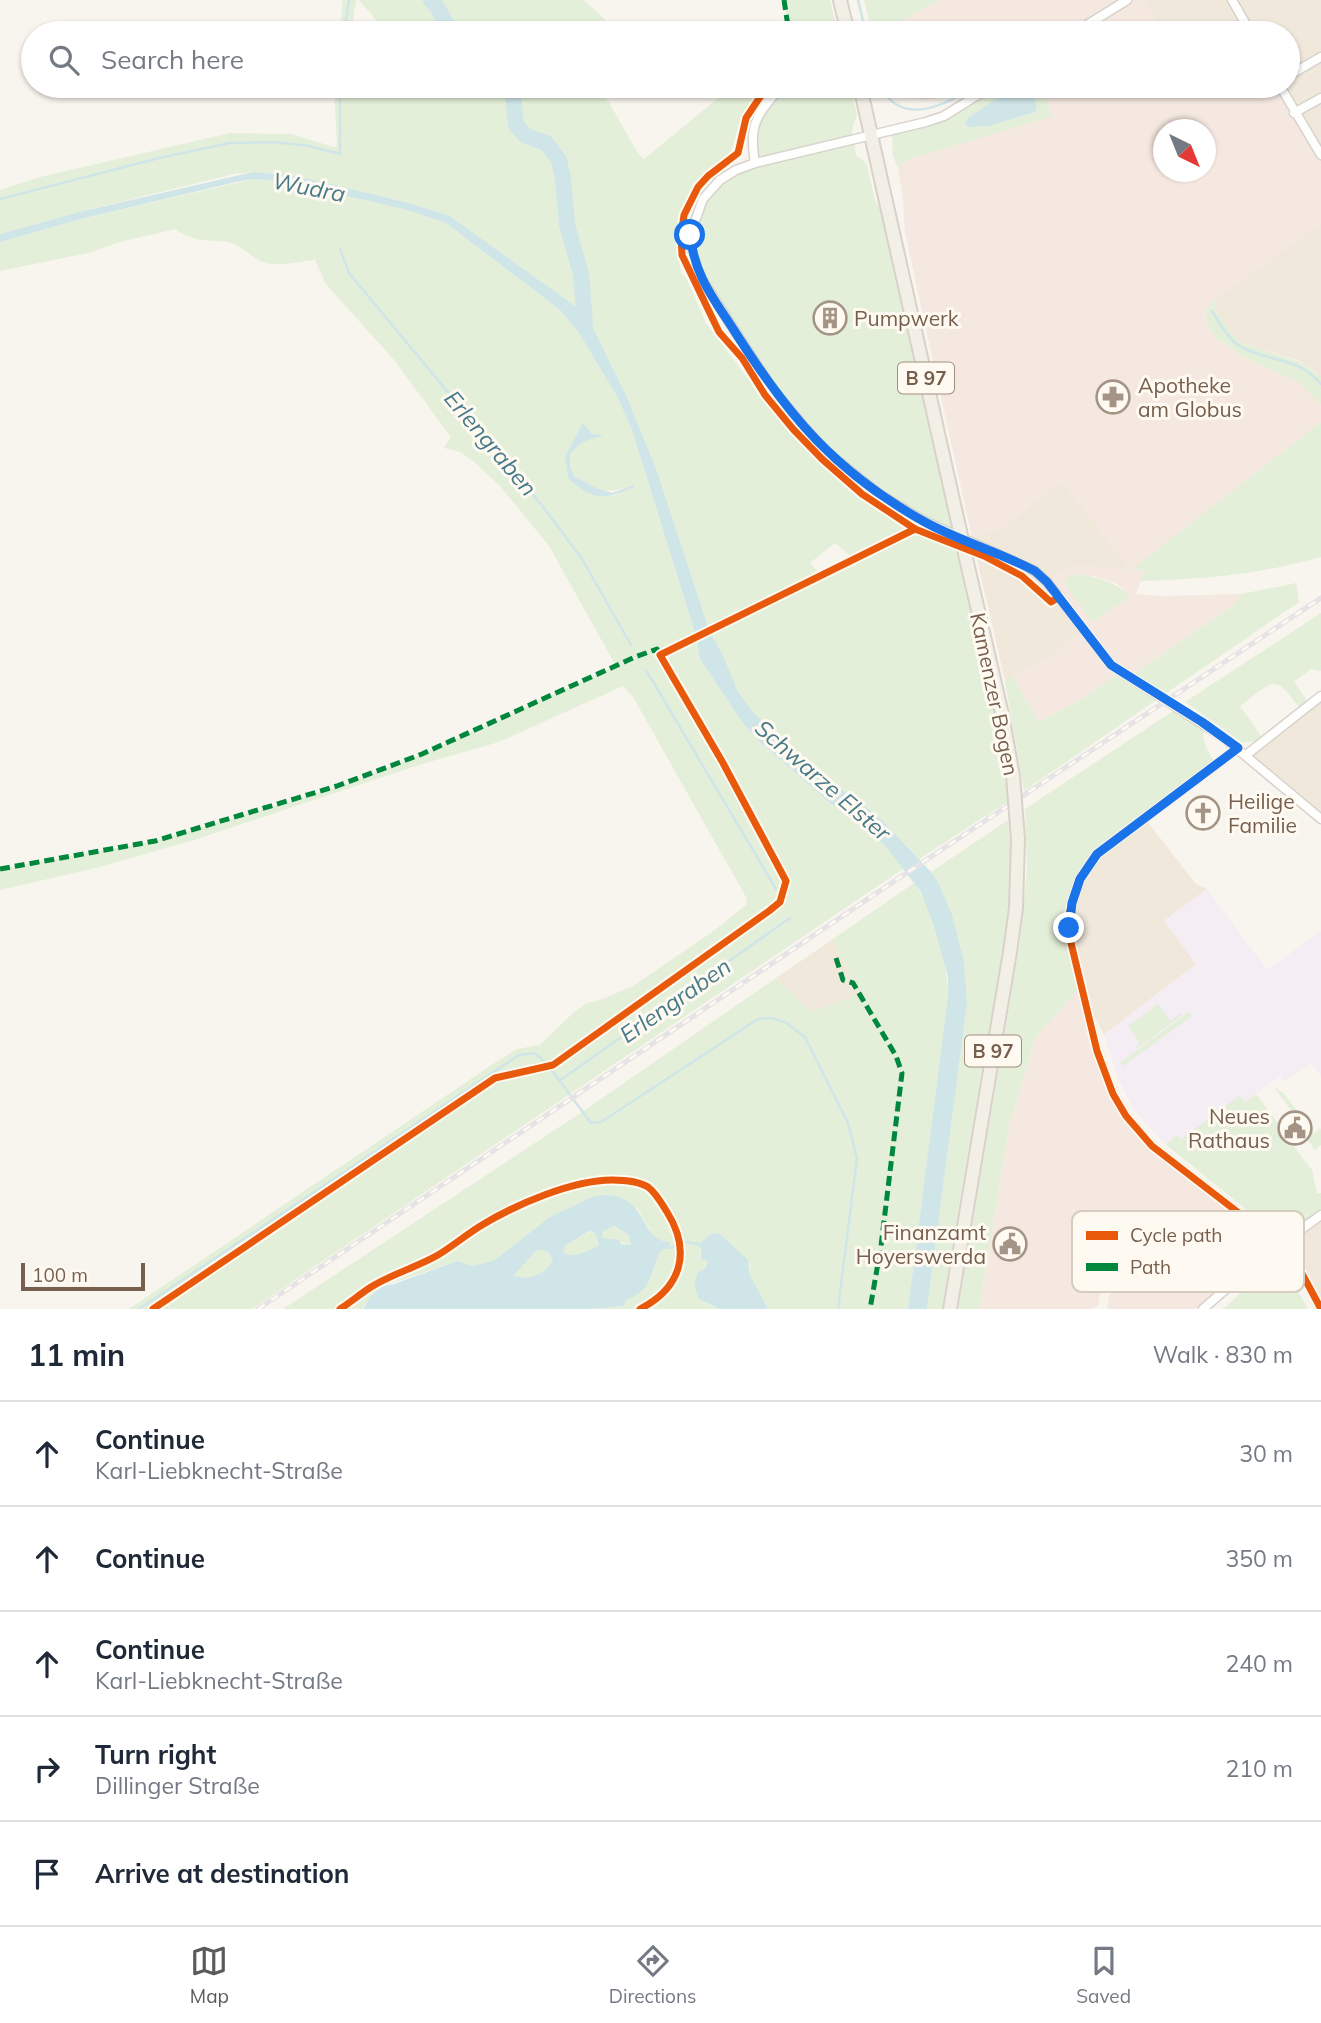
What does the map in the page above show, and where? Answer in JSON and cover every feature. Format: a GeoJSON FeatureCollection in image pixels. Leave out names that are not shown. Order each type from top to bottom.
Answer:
{"type":"FeatureCollection","features":[{"type":"Feature","properties":{"kind":"main road"},"geometry":{"type":"LineString","coordinates":[[840,0],[845,21]]}},
{"type":"Feature","properties":{"kind":"main road","name":"Kamenzer Bogen"},"geometry":{"type":"LineString","coordinates":[[863,98],[1002,714],[1013,776],[1018,839],[1018,879],[1012,941],[950,1309]]}},
{"type":"Feature","properties":{"kind":"street"},"geometry":{"type":"LineString","coordinates":[[1093,21],[1127,0]]}},
{"type":"Feature","properties":{"kind":"street"},"geometry":{"type":"LineString","coordinates":[[1232,0],[1244,21]]}},
{"type":"Feature","properties":{"kind":"street"},"geometry":{"type":"LineString","coordinates":[[1300,69],[1321,57]]}},
{"type":"Feature","properties":{"kind":"street"},"geometry":{"type":"LineString","coordinates":[[755,163],[752,128],[771,98]]}},
{"type":"Feature","properties":{"kind":"street"},"geometry":{"type":"LineString","coordinates":[[973,98],[944,116],[755,163],[720,180],[703,199],[690,235],[699,275],[773,390],[799,424],[855,477],[924,521],[1035,571],[1047,582],[1111,665],[1238,748],[1321,819]]}},
{"type":"Feature","properties":{"kind":"street"},"geometry":{"type":"LineString","coordinates":[[1286,98],[1321,155]]}},
{"type":"Feature","properties":{"kind":"street"},"geometry":{"type":"LineString","coordinates":[[1294,113],[1321,98]]}},
{"type":"Feature","properties":{"kind":"street"},"geometry":{"type":"LineString","coordinates":[[915,529],[924,521]]}},
{"type":"Feature","properties":{"kind":"street"},"geometry":{"type":"LineString","coordinates":[[1246,755],[1321,696]]}},
{"type":"Feature","properties":{"kind":"street"},"geometry":{"type":"LineString","coordinates":[[1236,1211],[1152,1146],[1126,1116],[1113,1094],[1097,1051],[1069,928],[1072,903],[1080,879],[1097,854],[1238,748]]}},
{"type":"Feature","properties":{"kind":"street"},"geometry":{"type":"LineString","coordinates":[[1304,1227],[1321,1215]]}},
{"type":"Feature","properties":{"kind":"street"},"geometry":{"type":"LineString","coordinates":[[1304,1276],[1321,1309]]}},
{"type":"Feature","properties":{"kind":"street"},"geometry":{"type":"LineString","coordinates":[[1203,1309],[1223,1292]]}},
{"type":"Feature","properties":{"kind":"shaded area"},"geometry":{"type":"Polygon","coordinates":[[[939,0],[1144,0],[1155,21],[902,21],[939,0]]]}},
{"type":"Feature","properties":{"kind":"shaded area"},"geometry":{"type":"Polygon","coordinates":[[[1144,0],[1321,0],[1321,157],[1286,98],[1300,98],[1300,21],[1155,21],[1144,0]]]}},
{"type":"Feature","properties":{"kind":"shaded area"},"geometry":{"type":"Polygon","coordinates":[[[1045,98],[1286,98],[1321,157],[1321,223],[1216,299],[1205,310],[1207,325],[1216,338],[1241,356],[1300,383],[1321,405],[1321,422],[1132,570],[1145,571],[1136,594],[1241,594],[1234,605],[1129,677],[1120,672],[1084,698],[1038,722],[1013,676],[1058,652],[1083,630],[1049,579],[1067,568],[1076,566],[1131,570],[1064,483],[1051,488],[1006,526],[972,538],[905,233],[898,168],[907,160],[1052,115],[1045,98]],[[1091,575],[1080,603],[1093,621],[1131,596],[1117,584],[1091,575]]]}},
{"type":"Feature","properties":{"kind":"shaded area"},"geometry":{"type":"Polygon","coordinates":[[[1321,223],[1321,376],[1300,361],[1239,342],[1215,309],[1215,299],[1321,223]]]}},
{"type":"Feature","properties":{"kind":"shaded area"},"geometry":{"type":"Polygon","coordinates":[[[1064,483],[1131,570],[1076,566],[1067,568],[1049,579],[1083,630],[1058,652],[1005,681],[972,538],[1006,526],[1051,488],[1064,483]]]}},
{"type":"Feature","properties":{"kind":"shaded area"},"geometry":{"type":"Polygon","coordinates":[[[1321,697],[1321,818],[1247,755],[1321,697]]]}},
{"type":"Feature","properties":{"kind":"shaded area"},"geometry":{"type":"Polygon","coordinates":[[[1147,821],[1195,883],[1207,889],[1164,921],[1196,964],[1104,1035],[1080,988],[1069,927],[1076,890],[1093,865],[1147,821]]]}},
{"type":"Feature","properties":{"kind":"shaded area"},"geometry":{"type":"Polygon","coordinates":[[[1207,889],[1267,970],[1321,931],[1321,1076],[1311,1063],[1284,1082],[1280,1076],[1245,1102],[1239,1096],[1181,1140],[1177,1135],[1165,1144],[1133,1109],[1119,1080],[1104,1035],[1196,964],[1164,921],[1207,889]]]}},
{"type":"Feature","properties":{"kind":"shaded area"},"geometry":{"type":"Polygon","coordinates":[[[833,939],[860,995],[810,1012],[776,978],[833,939]]]}},
{"type":"Feature","properties":{"kind":"shaded area"},"geometry":{"type":"Polygon","coordinates":[[[1079,989],[1101,1075],[1124,1123],[1149,1150],[1201,1188],[1227,1211],[1072,1211],[1072,1292],[1100,1292],[1098,1306],[1093,1309],[979,1309],[1010,1123],[1035,1038],[1079,989]]]}},
{"type":"Feature","properties":{"kind":"shaded area"},"geometry":{"type":"Polygon","coordinates":[[[1321,1215],[1321,1309],[1304,1282],[1304,1227],[1321,1215]]]}},
{"type":"Feature","properties":{"kind":"shaded area"},"geometry":{"type":"Polygon","coordinates":[[[1110,1292],[1214,1292],[1196,1309],[1107,1309],[1110,1292]]]}},
{"type":"Feature","properties":{"kind":"green space"},"geometry":{"type":"Polygon","coordinates":[[[343,0],[356,0],[353,21],[340,21],[343,0]]]}},
{"type":"Feature","properties":{"kind":"green space"},"geometry":{"type":"Polygon","coordinates":[[[359,0],[584,0],[606,21],[377,21],[359,0]]]}},
{"type":"Feature","properties":{"kind":"green space"},"geometry":{"type":"Polygon","coordinates":[[[784,0],[830,0],[835,21],[787,21],[784,0]]]}},
{"type":"Feature","properties":{"kind":"green space"},"geometry":{"type":"Polygon","coordinates":[[[864,0],[939,0],[902,21],[869,21],[864,0]]]}},
{"type":"Feature","properties":{"kind":"green space"},"geometry":{"type":"Polygon","coordinates":[[[335,98],[605,98],[644,159],[718,98],[755,98],[741,120],[730,154],[691,190],[680,213],[678,255],[681,273],[687,280],[706,323],[749,380],[765,395],[771,395],[796,426],[833,464],[832,468],[862,494],[916,529],[962,547],[1015,797],[919,859],[879,817],[846,792],[830,784],[754,713],[738,692],[709,630],[657,471],[626,395],[591,324],[587,304],[581,309],[568,301],[450,216],[409,203],[289,175],[253,172],[234,174],[0,234],[0,190],[40,177],[230,133],[291,134],[337,146],[335,98]],[[835,543],[810,563],[820,573],[852,557],[835,543]]]}},
{"type":"Feature","properties":{"kind":"green space"},"geometry":{"type":"Polygon","coordinates":[[[772,98],[853,98],[857,114],[852,130],[856,155],[867,164],[875,201],[881,209],[955,535],[882,496],[800,424],[699,275],[694,249],[698,211],[711,189],[721,180],[755,163],[754,122],[772,98]]]}},
{"type":"Feature","properties":{"kind":"green space"},"geometry":{"type":"Polygon","coordinates":[[[972,98],[998,98],[969,117],[968,127],[989,126],[1035,112],[1037,108],[1034,98],[1045,98],[1053,116],[907,160],[898,168],[893,156],[892,134],[926,125],[972,98]]]}},
{"type":"Feature","properties":{"kind":"green space"},"geometry":{"type":"Polygon","coordinates":[[[253,179],[288,182],[407,210],[446,223],[560,310],[579,333],[618,398],[632,430],[696,636],[700,659],[742,722],[760,742],[830,803],[866,827],[903,869],[252,1309],[129,1309],[496,1062],[517,1049],[540,1045],[587,1003],[633,986],[715,930],[747,904],[746,897],[633,697],[623,686],[499,742],[422,764],[197,839],[100,867],[0,890],[0,869],[155,841],[337,787],[422,754],[616,666],[549,546],[500,486],[460,452],[444,448],[451,437],[394,360],[325,283],[315,260],[266,263],[232,243],[194,238],[175,229],[88,253],[0,271],[0,242],[81,219],[253,179]],[[583,424],[565,456],[568,478],[613,496],[633,485],[609,491],[596,489],[574,476],[570,466],[570,453],[583,442],[601,435],[592,434],[583,424]]]}},
{"type":"Feature","properties":{"kind":"green space"},"geometry":{"type":"Polygon","coordinates":[[[1215,299],[1215,309],[1239,342],[1300,362],[1321,376],[1321,405],[1300,383],[1241,356],[1216,338],[1207,325],[1205,310],[1215,299]]]}},
{"type":"Feature","properties":{"kind":"green space"},"geometry":{"type":"Polygon","coordinates":[[[1321,422],[1321,557],[1231,575],[1140,581],[1145,571],[1131,570],[1321,422]]]}},
{"type":"Feature","properties":{"kind":"green space"},"geometry":{"type":"Polygon","coordinates":[[[1071,574],[1103,580],[1131,596],[1092,622],[1064,583],[1071,574]]]}},
{"type":"Feature","properties":{"kind":"green space"},"geometry":{"type":"Polygon","coordinates":[[[1296,583],[1299,602],[1024,791],[1005,681],[1013,676],[1038,722],[1084,698],[1120,672],[1129,677],[1234,605],[1241,594],[1296,583]]]}},
{"type":"Feature","properties":{"kind":"green space"},"geometry":{"type":"Polygon","coordinates":[[[1321,613],[1321,671],[1311,669],[1294,682],[1310,704],[1302,711],[1285,690],[1274,684],[1240,706],[1264,740],[1243,743],[1185,702],[1321,613]]]}},
{"type":"Feature","properties":{"kind":"green space"},"geometry":{"type":"Polygon","coordinates":[[[1176,709],[1204,725],[1206,748],[1219,767],[1101,855],[1092,865],[1071,903],[1079,989],[1035,1038],[1010,1123],[979,1309],[958,1309],[1020,941],[1027,869],[1025,809],[1176,709]]]}},
{"type":"Feature","properties":{"kind":"green space"},"geometry":{"type":"Polygon","coordinates":[[[1008,820],[1009,903],[1002,959],[942,1309],[927,1309],[967,1004],[939,884],[931,872],[1008,820]]]}},
{"type":"Feature","properties":{"kind":"green space"},"geometry":{"type":"Polygon","coordinates":[[[914,883],[934,922],[945,968],[948,996],[908,1309],[768,1309],[750,1275],[750,1265],[721,1235],[707,1238],[698,1245],[701,1249],[700,1256],[707,1261],[704,1269],[705,1303],[719,1309],[592,1309],[624,1306],[626,1300],[641,1291],[654,1269],[659,1242],[638,1209],[592,1197],[551,1217],[495,1260],[473,1266],[457,1261],[386,1285],[363,1309],[283,1309],[582,1112],[776,978],[810,1012],[860,995],[833,939],[914,883]]]}},
{"type":"Feature","properties":{"kind":"green space"},"geometry":{"type":"Polygon","coordinates":[[[1158,1004],[1170,1021],[1181,1013],[1182,1015],[1137,1049],[1135,1047],[1140,1043],[1128,1026],[1158,1004]]]}},
{"type":"Feature","properties":{"kind":"green space"},"geometry":{"type":"Polygon","coordinates":[[[1189,1012],[1192,1016],[1123,1066],[1120,1063],[1189,1012]]]}},
{"type":"Feature","properties":{"kind":"green space"},"geometry":{"type":"Polygon","coordinates":[[[1277,1088],[1314,1133],[1320,1128],[1321,1145],[1315,1150],[1307,1139],[1310,1135],[1275,1089],[1277,1088]]]}},
{"type":"Feature","properties":{"kind":"green space"},"geometry":{"type":"Polygon","coordinates":[[[1256,1094],[1283,1130],[1288,1126],[1293,1134],[1288,1139],[1312,1170],[1317,1193],[1321,1193],[1321,1214],[1304,1227],[1304,1211],[1248,1211],[1165,1144],[1177,1135],[1181,1139],[1239,1096],[1245,1102],[1256,1094]]]}},
{"type":"Feature","properties":{"kind":"green space"},"geometry":{"type":"Polygon","coordinates":[[[613,1226],[629,1235],[631,1245],[602,1238],[603,1231],[613,1226]]]}},
{"type":"Feature","properties":{"kind":"green space"},"geometry":{"type":"Polygon","coordinates":[[[592,1230],[599,1245],[577,1255],[563,1253],[565,1246],[592,1230]]]}},
{"type":"Feature","properties":{"kind":"green space"},"geometry":{"type":"Polygon","coordinates":[[[536,1251],[548,1252],[553,1261],[545,1270],[530,1277],[512,1276],[536,1251]]]}},
{"type":"Feature","properties":{"kind":"green space"},"geometry":{"type":"Polygon","coordinates":[[[1242,1292],[1298,1292],[1308,1309],[1223,1309],[1242,1292]]]}},
{"type":"Feature","properties":{"kind":"water"},"geometry":{"type":"Polygon","coordinates":[[[998,98],[1034,98],[1037,108],[1035,112],[989,126],[968,127],[965,123],[969,117],[998,98]]]}},
{"type":"Feature","properties":{"kind":"water"},"geometry":{"type":"Polygon","coordinates":[[[253,172],[289,175],[322,182],[450,216],[580,309],[581,303],[587,304],[591,324],[626,395],[657,471],[709,630],[738,692],[754,713],[830,784],[846,792],[879,817],[939,884],[952,915],[964,962],[967,1004],[927,1309],[908,1309],[948,996],[948,977],[934,926],[921,892],[886,847],[866,827],[830,803],[760,742],[742,722],[700,659],[696,636],[632,430],[618,398],[579,333],[560,310],[446,223],[407,210],[288,182],[253,179],[236,182],[81,219],[0,242],[0,234],[79,212],[253,172]]]}},
{"type":"Feature","properties":{"kind":"water"},"geometry":{"type":"Polygon","coordinates":[[[583,423],[592,434],[604,435],[583,442],[570,453],[570,466],[574,476],[612,493],[633,485],[634,487],[615,494],[599,496],[585,491],[568,478],[565,456],[583,423]]]}},
{"type":"Feature","properties":{"kind":"water"},"geometry":{"type":"Polygon","coordinates":[[[592,1197],[619,1197],[630,1203],[653,1234],[660,1240],[670,1242],[670,1248],[659,1253],[645,1287],[626,1300],[624,1306],[592,1309],[363,1309],[371,1296],[382,1286],[457,1261],[473,1266],[495,1260],[550,1217],[592,1197]],[[614,1226],[603,1231],[602,1238],[631,1245],[629,1235],[614,1226]],[[591,1230],[565,1246],[563,1253],[577,1255],[599,1245],[591,1230]],[[536,1251],[513,1276],[535,1276],[553,1261],[548,1252],[536,1251]]]}},
{"type":"Feature","properties":{"kind":"water"},"geometry":{"type":"Polygon","coordinates":[[[716,1233],[748,1260],[750,1275],[768,1309],[719,1309],[699,1299],[694,1285],[698,1272],[705,1268],[707,1261],[701,1259],[698,1245],[716,1233]]]}},
{"type":"Feature","properties":{"kind":"waterway","name":"Erlengraben"},"geometry":{"type":"LineString","coordinates":[[346,21],[349,0]]}},
{"type":"Feature","properties":{"kind":"waterway","name":"Schwarze Elster"},"geometry":{"type":"LineString","coordinates":[[431,0],[444,21]]}},
{"type":"Feature","properties":{"kind":"waterway"},"geometry":{"type":"LineString","coordinates":[[858,0],[863,21]]}},
{"type":"Feature","properties":{"kind":"waterway"},"geometry":{"type":"LineString","coordinates":[[0,199],[159,158],[230,143],[274,142],[309,146],[340,154],[340,98]]}},
{"type":"Feature","properties":{"kind":"waterway","name":"Schwarze Elster"},"geometry":{"type":"LineString","coordinates":[[513,98],[516,125],[526,136],[546,143],[559,160],[567,225],[581,274],[585,324]]}},
{"type":"Feature","properties":{"kind":"waterway"},"geometry":{"type":"LineString","coordinates":[[888,98],[900,106],[912,109],[925,109],[954,98]]}},
{"type":"Feature","properties":{"kind":"waterway","name":"Erlengraben"},"geometry":{"type":"LineString","coordinates":[[340,249],[349,273],[544,508],[582,559],[631,645]]}},
{"type":"Feature","properties":{"kind":"waterway"},"geometry":{"type":"LineString","coordinates":[[1212,311],[1238,345],[1254,353],[1294,364],[1321,384]]}},
{"type":"Feature","properties":{"kind":"waterway","name":"Erlengraben"},"geometry":{"type":"LineString","coordinates":[[646,670],[776,889]]}},
{"type":"Feature","properties":{"kind":"waterway","name":"Erlengraben"},"geometry":{"type":"LineString","coordinates":[[559,1081],[790,918]]}},
{"type":"Feature","properties":{"kind":"waterway"},"geometry":{"type":"LineString","coordinates":[[139,1309],[519,1055],[535,1053],[547,1064],[591,1123],[601,1122],[758,1019],[771,1018],[785,1022],[805,1037],[848,1123],[857,1158],[838,1309]]}},
{"type":"Feature","properties":{"kind":"waterway"},"geometry":{"type":"LineString","coordinates":[[670,1248],[686,1242],[698,1244]]}},
{"type":"Feature","properties":{"kind":"railway"},"geometry":{"type":"LineString","coordinates":[[258,1309],[1321,598]]}},
{"type":"Feature","properties":{"kind":"marked path"},"geometry":{"type":"LineString","coordinates":[[784,0],[787,21]]}},
{"type":"Feature","properties":{"kind":"marked path"},"geometry":{"type":"LineString","coordinates":[[0,869],[155,841],[337,786],[422,754],[635,657],[657,649],[660,655]]}},
{"type":"Feature","properties":{"kind":"marked path"},"geometry":{"type":"LineString","coordinates":[[836,958],[843,980],[853,983],[896,1056],[902,1073],[881,1246],[870,1309]]}},
{"type":"Feature","properties":{"kind":"cycle path"},"geometry":{"type":"LineString","coordinates":[[759,98],[746,118],[738,153],[698,187],[684,215],[681,236],[682,255],[719,332],[742,358],[765,395],[822,459],[862,494],[915,529],[984,556],[1022,576],[1051,602],[1059,597],[1111,665],[1238,748],[1097,854],[1080,879],[1069,915],[1071,943],[1097,1051],[1113,1094],[1126,1116],[1152,1146],[1236,1211]]}},
{"type":"Feature","properties":{"kind":"cycle path"},"geometry":{"type":"LineString","coordinates":[[153,1309],[495,1078],[553,1065],[780,902],[786,881],[723,763],[660,655],[915,529]]}},
{"type":"Feature","properties":{"kind":"cycle path"},"geometry":{"type":"LineString","coordinates":[[340,1309],[371,1287],[438,1255],[482,1225],[511,1210],[562,1189],[612,1180],[635,1182],[651,1189],[667,1212],[679,1241],[680,1255],[673,1280],[665,1291],[640,1309]]}},
{"type":"Feature","properties":{"kind":"cycle path"},"geometry":{"type":"LineString","coordinates":[[1304,1277],[1321,1309]]}},
{"type":"Feature","properties":{"kind":"place","name":"Pumpwerk"},"geometry":{"type":"Point","coordinates":[830,318]}},
{"type":"Feature","properties":{"kind":"place","name":"Apotheke am Globus"},"geometry":{"type":"Point","coordinates":[1113,397]}},
{"type":"Feature","properties":{"kind":"place","name":"Heilige Familie"},"geometry":{"type":"Point","coordinates":[1203,813]}},
{"type":"Feature","properties":{"kind":"place","name":"Neues Rathaus"},"geometry":{"type":"Point","coordinates":[1295,1128]}},
{"type":"Feature","properties":{"kind":"place","name":"Finanzamt Hoyerswerda"},"geometry":{"type":"Point","coordinates":[1010,1244]}},
{"type":"Feature","properties":{"kind":"route"},"geometry":{"type":"LineString","coordinates":[[690,235],[699,275],[773,390],[799,424],[824,450],[855,477],[924,521],[1035,571],[1047,582],[1111,665],[1238,748],[1097,854],[1080,879],[1069,915],[1069,928]]}},
{"type":"Feature","properties":{"kind":"water label","name":"Wudra"},"geometry":{"type":"Point","coordinates":[309,187]}}]}
